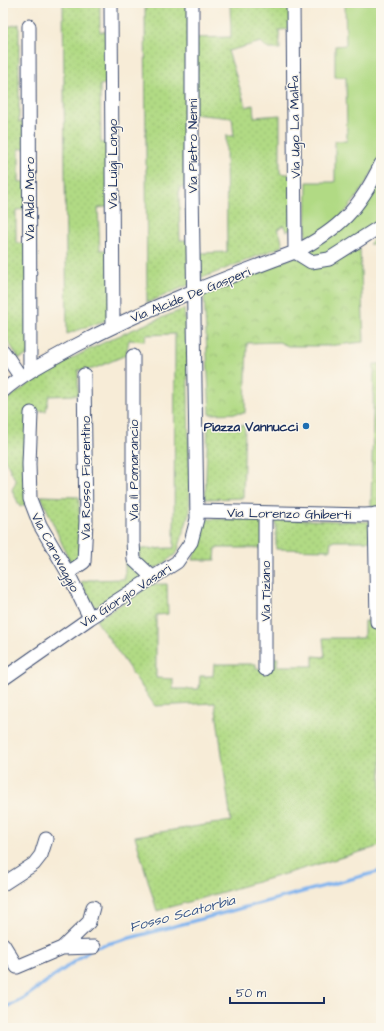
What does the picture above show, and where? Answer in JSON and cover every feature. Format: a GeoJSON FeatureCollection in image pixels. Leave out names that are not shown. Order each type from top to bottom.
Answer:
{"type":"FeatureCollection","features":[{"type":"Feature","properties":{"kind":"street","name":"Via Luigi Longo"},"geometry":{"type":"LineString","coordinates":[[111,3],[113,326]]}},
{"type":"Feature","properties":{"kind":"street","name":"Via Pietro Nenni"},"geometry":{"type":"LineString","coordinates":[[192,3],[194,290]]}},
{"type":"Feature","properties":{"kind":"street","name":"Via Ugo La Malfa"},"geometry":{"type":"LineString","coordinates":[[293,3],[295,252]]}},
{"type":"Feature","properties":{"kind":"street","name":"Via Aldo Moro"},"geometry":{"type":"LineString","coordinates":[[25,374],[28,26]]}},
{"type":"Feature","properties":{"kind":"street","name":"Via Alcide De Gasperi"},"geometry":{"type":"LineString","coordinates":[[3,390],[25,374],[113,326],[194,290],[295,252],[325,235],[354,210],[371,185],[381,164]]}},
{"type":"Feature","properties":{"kind":"street"},"geometry":{"type":"LineString","coordinates":[[295,252],[311,262],[329,259],[381,226]]}},
{"type":"Feature","properties":{"kind":"street","name":"Via Giorgio Vasari"},"geometry":{"type":"LineString","coordinates":[[3,679],[90,618],[177,562],[191,542],[197,519],[194,290]]}},
{"type":"Feature","properties":{"kind":"street"},"geometry":{"type":"LineString","coordinates":[[3,351],[25,374]]}},
{"type":"Feature","properties":{"kind":"street","name":"Via Il Pomarancio"},"geometry":{"type":"LineString","coordinates":[[134,356],[134,560],[152,577]]}},
{"type":"Feature","properties":{"kind":"street","name":"Via Rosso Fiorentino"},"geometry":{"type":"LineString","coordinates":[[68,572],[84,562],[86,521],[84,375]]}},
{"type":"Feature","properties":{"kind":"street","name":"Via Caravaggio"},"geometry":{"type":"LineString","coordinates":[[31,414],[29,464],[30,499],[40,526],[68,572],[90,618]]}},
{"type":"Feature","properties":{"kind":"street","name":"Via Lorenzo Ghiberti"},"geometry":{"type":"LineString","coordinates":[[197,511],[378,514]]}},
{"type":"Feature","properties":{"kind":"street","name":"Via Tiziano"},"geometry":{"type":"LineString","coordinates":[[265,513],[265,669]]}},
{"type":"Feature","properties":{"kind":"street"},"geometry":{"type":"LineString","coordinates":[[377,622],[378,514]]}},
{"type":"Feature","properties":{"kind":"street"},"geometry":{"type":"LineString","coordinates":[[3,884],[34,864],[41,856],[46,839]]}},
{"type":"Feature","properties":{"kind":"street"},"geometry":{"type":"LineString","coordinates":[[3,944],[17,967],[62,948],[89,922],[93,907]]}},
{"type":"Feature","properties":{"kind":"street"},"geometry":{"type":"LineString","coordinates":[[62,948],[94,947]]}},
{"type":"Feature","properties":{"kind":"green space"},"geometry":{"type":"Polygon","coordinates":[[[63,3],[100,3],[100,32],[111,31],[111,83],[100,85],[101,143],[111,142],[112,206],[98,208],[100,250],[112,250],[113,318],[67,334],[63,3]]]}},
{"type":"Feature","properties":{"kind":"green space"},"geometry":{"type":"Polygon","coordinates":[[[145,3],[192,3],[192,38],[231,37],[230,3],[293,3],[293,29],[279,30],[280,49],[268,49],[261,42],[228,51],[246,107],[253,105],[254,117],[280,115],[280,173],[294,175],[295,229],[287,231],[283,225],[277,230],[280,234],[283,246],[202,278],[200,253],[227,252],[226,136],[234,136],[232,118],[192,114],[192,185],[179,188],[180,240],[193,240],[193,283],[147,303],[145,3]]]}},
{"type":"Feature","properties":{"kind":"green space"},"geometry":{"type":"Polygon","coordinates":[[[345,3],[381,3],[381,153],[367,181],[345,212],[328,228],[306,239],[307,182],[335,182],[335,141],[347,141],[346,77],[335,77],[335,46],[346,45],[345,3]]]}},
{"type":"Feature","properties":{"kind":"green space"},"geometry":{"type":"Polygon","coordinates":[[[19,24],[19,122],[29,122],[29,148],[19,149],[19,182],[29,182],[29,209],[16,210],[16,243],[29,243],[30,354],[19,359],[3,333],[3,28],[19,24]]]}},
{"type":"Feature","properties":{"kind":"green space"},"geometry":{"type":"Polygon","coordinates":[[[381,180],[381,223],[326,254],[315,256],[309,250],[339,232],[361,210],[381,180]]]}},
{"type":"Feature","properties":{"kind":"green space"},"geometry":{"type":"Polygon","coordinates":[[[381,232],[381,244],[369,244],[381,232]]]}},
{"type":"Feature","properties":{"kind":"green space"},"geometry":{"type":"Polygon","coordinates":[[[360,249],[364,342],[326,346],[288,346],[279,342],[247,343],[245,413],[210,414],[204,294],[294,257],[331,264],[360,249]]]}},
{"type":"Feature","properties":{"kind":"green space"},"geometry":{"type":"Polygon","coordinates":[[[184,309],[187,334],[190,511],[177,553],[159,567],[151,569],[139,559],[140,549],[174,548],[175,334],[146,335],[145,341],[129,340],[126,355],[93,369],[78,370],[78,395],[49,396],[46,411],[28,411],[26,504],[20,507],[12,490],[16,481],[3,456],[3,403],[45,374],[90,349],[136,328],[184,309]]]}},
{"type":"Feature","properties":{"kind":"green space"},"geometry":{"type":"Polygon","coordinates":[[[374,364],[381,364],[381,507],[371,507],[374,364]]]}},
{"type":"Feature","properties":{"kind":"green space"},"geometry":{"type":"Polygon","coordinates":[[[208,425],[245,425],[243,498],[205,499],[208,425]]]}},
{"type":"Feature","properties":{"kind":"green space"},"geometry":{"type":"Polygon","coordinates":[[[41,496],[79,497],[80,558],[70,562],[41,496]]]}},
{"type":"Feature","properties":{"kind":"green space"},"geometry":{"type":"Polygon","coordinates":[[[204,519],[265,519],[265,548],[216,548],[215,560],[193,560],[204,519]]]}},
{"type":"Feature","properties":{"kind":"green space"},"geometry":{"type":"Polygon","coordinates":[[[276,519],[375,522],[376,541],[331,541],[330,550],[276,549],[276,519]]]}},
{"type":"Feature","properties":{"kind":"green space"},"geometry":{"type":"Polygon","coordinates":[[[125,562],[130,562],[143,576],[95,608],[81,582],[88,580],[125,579],[125,562]]]}},
{"type":"Feature","properties":{"kind":"green space"},"geometry":{"type":"Polygon","coordinates":[[[153,584],[167,584],[168,614],[156,615],[156,678],[173,679],[173,689],[199,689],[200,676],[213,676],[214,664],[256,664],[256,668],[265,669],[265,657],[278,658],[277,666],[313,666],[313,656],[325,657],[323,638],[364,638],[364,621],[381,621],[381,846],[157,911],[135,836],[231,821],[215,703],[155,706],[96,620],[153,584]]]}},
{"type":"Feature","properties":{"kind":"waterway","name":"Fosso Scatorbia"},"geometry":{"type":"LineString","coordinates":[[96,947],[381,871]]}},
{"type":"Feature","properties":{"kind":"waterway","name":"Fosso Scatorbia"},"geometry":{"type":"LineString","coordinates":[[3,1008],[18,1002],[89,951]]}},
{"type":"Feature","properties":{"kind":"place","name":"Piazza Vannucci"},"geometry":{"type":"Point","coordinates":[306,426]}}]}
